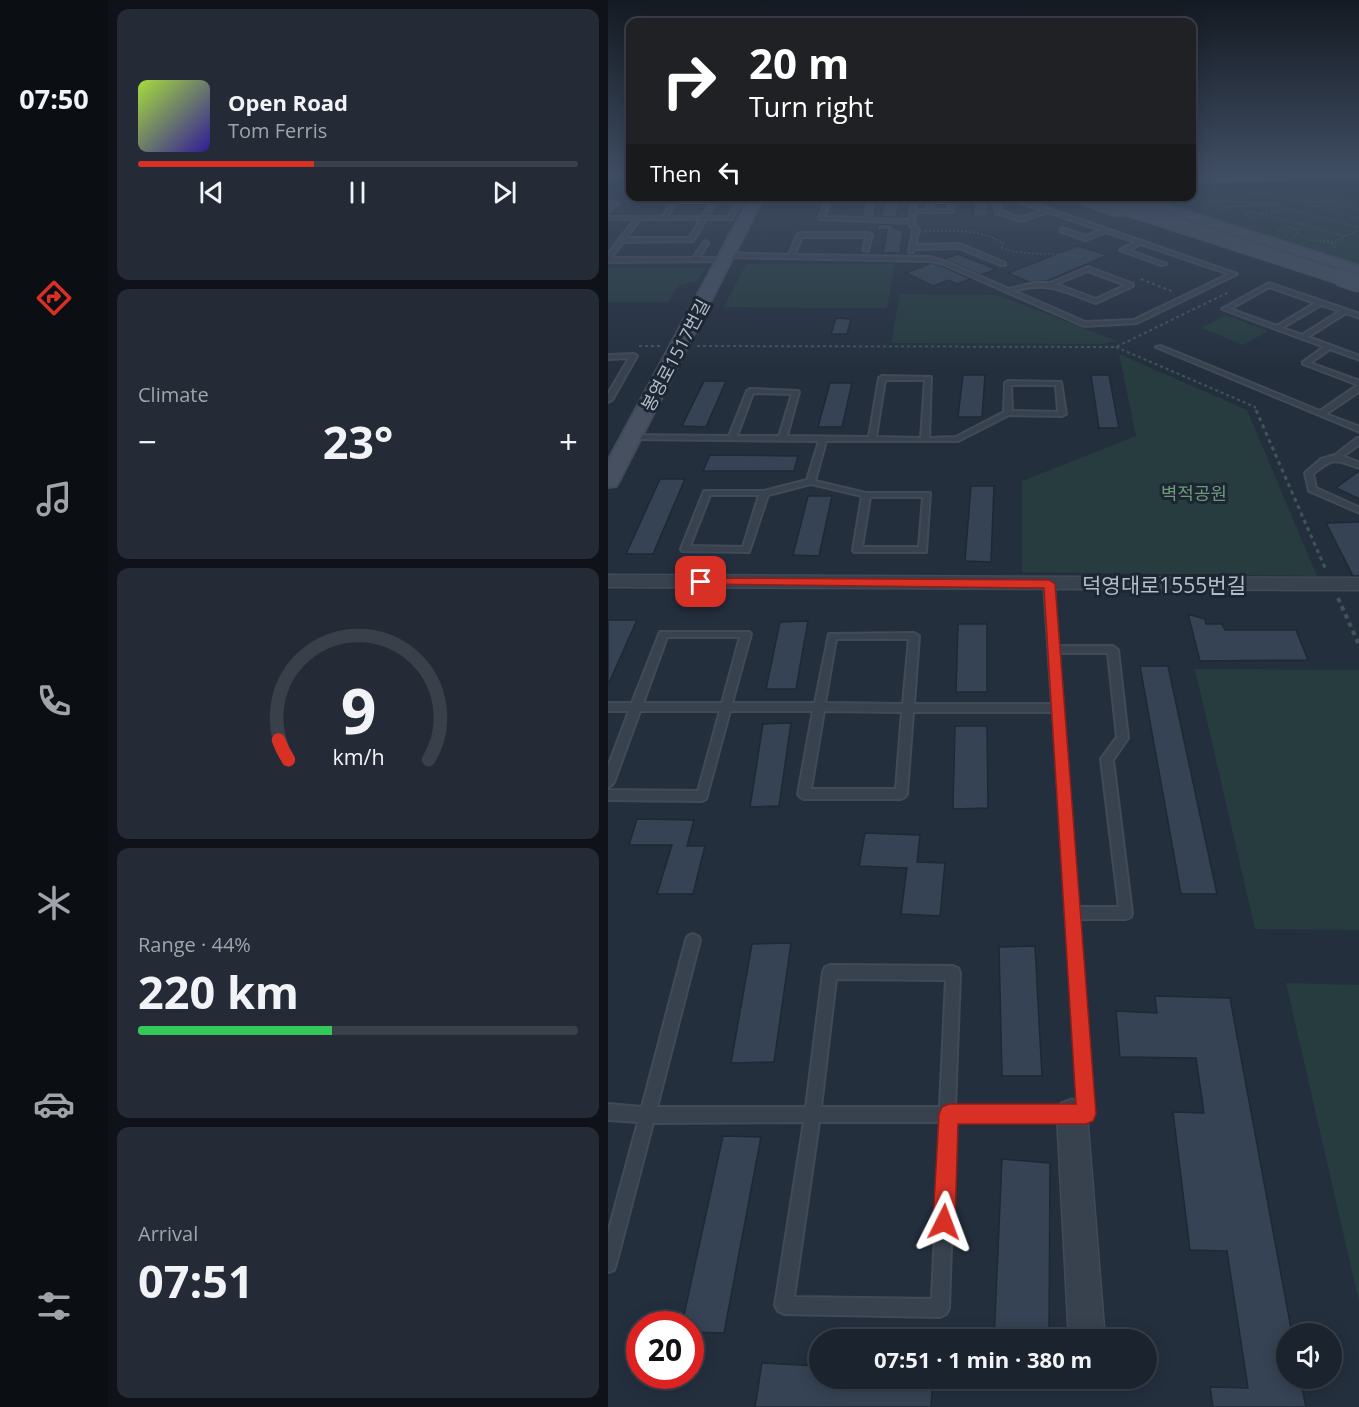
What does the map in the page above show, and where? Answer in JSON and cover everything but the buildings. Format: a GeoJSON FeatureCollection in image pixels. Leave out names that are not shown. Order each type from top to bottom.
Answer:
{"type":"FeatureCollection","features":[{"type":"Feature","properties":{"kind":"main road","name":"봉영로1517번길"},"geometry":{"type":"LineString","coordinates":[[608,481],[619,454],[631,437],[726,258],[733,239]]}},
{"type":"Feature","properties":{"kind":"main road"},"geometry":{"type":"LineString","coordinates":[[1202,239],[1360,290]]}},
{"type":"Feature","properties":{"kind":"main road"},"geometry":{"type":"LineString","coordinates":[[1219,239],[1360,284]]}},
{"type":"Feature","properties":{"kind":"main road"},"geometry":{"type":"LineString","coordinates":[[1232,239],[1360,279]]}},
{"type":"Feature","properties":{"kind":"main road"},"geometry":{"type":"LineString","coordinates":[[1256,239],[1360,272]]}},
{"type":"Feature","properties":{"kind":"street","name":"덕영대로1555번길"},"geometry":{"type":"LineString","coordinates":[[608,581],[1333,586],[1360,584]]}},
{"type":"Feature","properties":{"kind":"street"},"geometry":{"type":"LineString","coordinates":[[1072,1114],[1086,1329]]}},
{"type":"Feature","properties":{"kind":"lane"},"geometry":{"type":"LineString","coordinates":[[608,259],[622,240],[692,239]]}},
{"type":"Feature","properties":{"kind":"lane"},"geometry":{"type":"LineString","coordinates":[[791,256],[798,239]]}},
{"type":"Feature","properties":{"kind":"lane"},"geometry":{"type":"LineString","coordinates":[[866,250],[868,239]]}},
{"type":"Feature","properties":{"kind":"lane"},"geometry":{"type":"LineString","coordinates":[[909,257],[914,239]]}},
{"type":"Feature","properties":{"kind":"lane"},"geometry":{"type":"LineString","coordinates":[[608,259],[909,257],[945,264],[1084,324],[1135,322],[1234,274],[1131,239]]}},
{"type":"Feature","properties":{"kind":"lane"},"geometry":{"type":"LineString","coordinates":[[1141,242],[1123,250],[1163,264]]}},
{"type":"Feature","properties":{"kind":"lane"},"geometry":{"type":"LineString","coordinates":[[695,260],[705,243]]}},
{"type":"Feature","properties":{"kind":"lane"},"geometry":{"type":"LineString","coordinates":[[912,246],[960,246],[1003,264]]}},
{"type":"Feature","properties":{"kind":"lane"},"geometry":{"type":"LineString","coordinates":[[1009,291],[1029,283],[1053,284],[1096,301],[1131,285],[1088,269],[1053,284]]}},
{"type":"Feature","properties":{"kind":"lane"},"geometry":{"type":"LineString","coordinates":[[1360,316],[1269,285],[1224,309],[1360,358]]}},
{"type":"Feature","properties":{"kind":"lane"},"geometry":{"type":"LineString","coordinates":[[1277,328],[1319,303]]}},
{"type":"Feature","properties":{"kind":"lane"},"geometry":{"type":"LineString","coordinates":[[1302,338],[1345,311]]}},
{"type":"Feature","properties":{"kind":"lane"},"geometry":{"type":"LineString","coordinates":[[1159,347],[1360,430]]}},
{"type":"Feature","properties":{"kind":"lane"},"geometry":{"type":"LineString","coordinates":[[1329,347],[1305,363],[1360,386]]}},
{"type":"Feature","properties":{"kind":"lane"},"geometry":{"type":"LineString","coordinates":[[608,357],[634,356],[608,400]]}},
{"type":"Feature","properties":{"kind":"lane"},"geometry":{"type":"LineString","coordinates":[[872,440],[882,378],[929,378],[924,440]]}},
{"type":"Feature","properties":{"kind":"lane"},"geometry":{"type":"LineString","coordinates":[[631,437],[958,439],[1008,413],[1062,414],[1059,383],[1007,383],[1008,413]]}},
{"type":"Feature","properties":{"kind":"lane"},"geometry":{"type":"LineString","coordinates":[[1320,414],[1360,386]]}},
{"type":"Feature","properties":{"kind":"lane"},"geometry":{"type":"LineString","coordinates":[[732,438],[750,391],[796,392],[782,439]]}},
{"type":"Feature","properties":{"kind":"lane"},"geometry":{"type":"LineString","coordinates":[[811,482],[823,439]]}},
{"type":"Feature","properties":{"kind":"lane"},"geometry":{"type":"LineString","coordinates":[[1360,440],[1338,457],[1324,462],[1309,473],[1312,489],[1360,511]]}},
{"type":"Feature","properties":{"kind":"lane"},"geometry":{"type":"LineString","coordinates":[[1338,457],[1360,466]]}},
{"type":"Feature","properties":{"kind":"lane"},"geometry":{"type":"LineString","coordinates":[[764,494],[746,550],[685,549],[707,493],[764,494],[811,482],[866,495],[927,495],[923,550],[857,550],[866,495]]}},
{"type":"Feature","properties":{"kind":"lane"},"geometry":{"type":"LineString","coordinates":[[608,1112],[648,1115],[1086,1114],[1049,584]]}},
{"type":"Feature","properties":{"kind":"lane"},"geometry":{"type":"LineString","coordinates":[[608,782],[663,634],[746,634],[702,796],[608,795]]}},
{"type":"Feature","properties":{"kind":"lane"},"geometry":{"type":"LineString","coordinates":[[832,636],[914,636],[908,707],[901,795],[804,794],[832,636]]}},
{"type":"Feature","properties":{"kind":"lane"},"geometry":{"type":"LineString","coordinates":[[1054,649],[1113,650],[1123,738],[1108,759],[1126,913],[1072,913]]}},
{"type":"Feature","properties":{"kind":"lane"},"geometry":{"type":"LineString","coordinates":[[608,706],[1058,708]]}},
{"type":"Feature","properties":{"kind":"lane"},"geometry":{"type":"LineString","coordinates":[[608,1264],[693,940]]}},
{"type":"Feature","properties":{"kind":"lane"},"geometry":{"type":"LineString","coordinates":[[830,972],[953,973],[949,1114],[940,1308],[784,1305],[813,1114],[830,972]]}},
{"type":"Feature","properties":{"kind":"path"},"geometry":{"type":"LineString","coordinates":[[997,239],[1003,243],[1002,248],[1015,254],[1032,256],[1065,253],[1089,260]]}},
{"type":"Feature","properties":{"kind":"path"},"geometry":{"type":"LineString","coordinates":[[1341,239],[1332,244],[1345,251]]}},
{"type":"Feature","properties":{"kind":"path"},"geometry":{"type":"LineString","coordinates":[[1132,276],[1187,297]]}},
{"type":"Feature","properties":{"kind":"path"},"geometry":{"type":"LineString","coordinates":[[1116,347],[1231,291]]}},
{"type":"Feature","properties":{"kind":"path"},"geometry":{"type":"LineString","coordinates":[[696,346],[1116,347],[1255,407],[1360,647]]}},
{"type":"Feature","properties":{"kind":"green space"},"geometry":{"type":"Polygon","coordinates":[[[1279,239],[1359,239],[1359,264],[1279,239]]]}},
{"type":"Feature","properties":{"kind":"green space"},"geometry":{"type":"Polygon","coordinates":[[[746,264],[895,264],[887,308],[724,307],[746,264]]]}},
{"type":"Feature","properties":{"kind":"green space"},"geometry":{"type":"Polygon","coordinates":[[[608,268],[705,268],[697,281],[678,285],[668,302],[608,302],[608,268]]]}},
{"type":"Feature","properties":{"kind":"green space"},"geometry":{"type":"Polygon","coordinates":[[[900,294],[997,295],[1117,341],[1102,344],[891,343],[900,294]]]}},
{"type":"Feature","properties":{"kind":"green space"},"geometry":{"type":"Polygon","coordinates":[[[1226,315],[1268,331],[1243,345],[1201,328],[1226,315]]]}},
{"type":"Feature","properties":{"kind":"green space","name":"벽적공원"},"geometry":{"type":"Polygon","coordinates":[[[1119,354],[1247,410],[1317,576],[1022,572],[1022,481],[1136,436],[1119,354]]]}},
{"type":"Feature","properties":{"kind":"green space"},"geometry":{"type":"Polygon","coordinates":[[[1195,669],[1359,670],[1359,930],[1255,929],[1195,669]]]}},
{"type":"Feature","properties":{"kind":"green space"},"geometry":{"type":"Polygon","coordinates":[[[1286,983],[1359,985],[1359,1302],[1286,983]]]}},
{"type":"Feature","properties":{"kind":"route"},"geometry":{"type":"LineString","coordinates":[[701,582],[1049,584],[1086,1114],[949,1114],[944,1222]]}}]}
